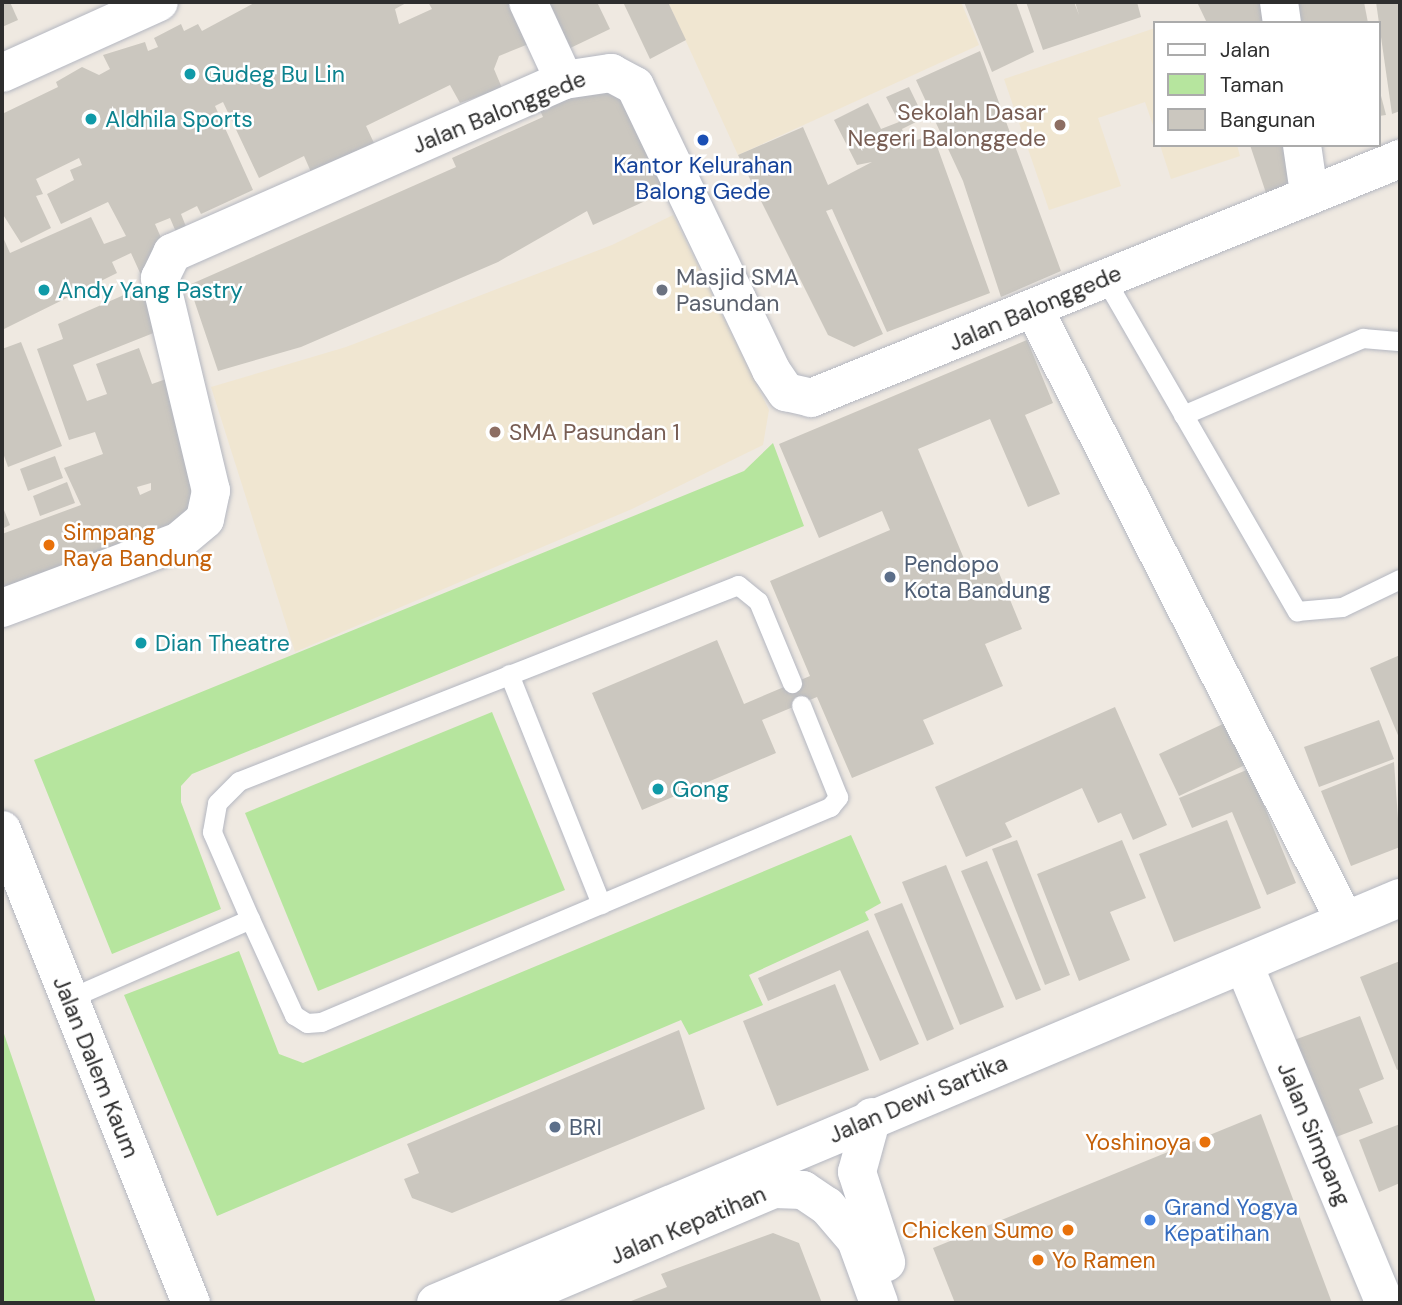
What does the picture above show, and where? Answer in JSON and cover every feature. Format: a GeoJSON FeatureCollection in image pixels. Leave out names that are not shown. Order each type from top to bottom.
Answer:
{"type":"FeatureCollection","features":[{"type":"Feature","properties":{"kind":"street"},"geometry":{"type":"LineString","coordinates":[[2,73],[159,2]]}},
{"type":"Feature","properties":{"kind":"street"},"geometry":{"type":"LineString","coordinates":[[528,2],[564,80]]}},
{"type":"Feature","properties":{"kind":"street"},"geometry":{"type":"LineString","coordinates":[[1279,2],[1282,21]]}},
{"type":"Feature","properties":{"kind":"street","name":"Jalan Balonggede"},"geometry":{"type":"LineString","coordinates":[[2,608],[178,542],[205,519],[211,491],[160,278],[173,253],[564,80],[611,73],[635,86],[786,392],[811,398],[1034,309],[1309,193],[1400,159]]}},
{"type":"Feature","properties":{"kind":"street"},"geometry":{"type":"LineString","coordinates":[[1302,147],[1309,193]]}},
{"type":"Feature","properties":{"kind":"street"},"geometry":{"type":"LineString","coordinates":[[1034,309],[1345,922]]}},
{"type":"Feature","properties":{"kind":"street","name":"Jalan Dalem Kaum"},"geometry":{"type":"LineString","coordinates":[[2,830],[191,1303]]}},
{"type":"Feature","properties":{"kind":"street","name":"Jalan Dewi Sartika"},"geometry":{"type":"LineString","coordinates":[[436,1303],[514,1290],[872,1117],[1244,965],[1400,898]]}},
{"type":"Feature","properties":{"kind":"street","name":"Jalan Simpang"},"geometry":{"type":"LineString","coordinates":[[1244,965],[1389,1299]]}},
{"type":"Feature","properties":{"kind":"street"},"geometry":{"type":"LineString","coordinates":[[872,1117],[857,1172],[901,1303]]}},
{"type":"Feature","properties":{"kind":"street","name":"Jalan Kepatihan"},"geometry":{"type":"LineString","coordinates":[[514,1290],[774,1189],[803,1190],[827,1206],[856,1240],[879,1303]]}},
{"type":"Feature","properties":{"kind":"lane"},"geometry":{"type":"LineString","coordinates":[[1105,279],[1297,611],[1342,607],[1400,579]]}},
{"type":"Feature","properties":{"kind":"lane"},"geometry":{"type":"LineString","coordinates":[[1183,415],[1363,338],[1400,341]]}},
{"type":"Feature","properties":{"kind":"lane"},"geometry":{"type":"LineString","coordinates":[[792,683],[758,601],[737,585],[509,674],[224,792],[211,815],[212,832],[294,1015],[307,1023],[601,904],[830,807],[838,797],[801,705]]}},
{"type":"Feature","properties":{"kind":"lane"},"geometry":{"type":"LineString","coordinates":[[509,674],[601,904]]}},
{"type":"Feature","properties":{"kind":"lane"},"geometry":{"type":"LineString","coordinates":[[68,999],[250,919]]}},
{"type":"Feature","properties":{"kind":"shaded area"},"geometry":{"type":"Polygon","coordinates":[[[668,2],[961,2],[979,45],[738,155],[668,2]]]}},
{"type":"Feature","properties":{"kind":"shaded area","name":"Sekolah Dasar Negeri Balonggede"},"geometry":{"type":"Polygon","coordinates":[[[1154,28],[1154,128],[1145,102],[1098,118],[1121,186],[1049,210],[1004,79],[1154,28]]]}},
{"type":"Feature","properties":{"kind":"shaded area"},"geometry":{"type":"Polygon","coordinates":[[[1161,147],[1238,147],[1240,156],[1171,179],[1161,147]]]}},
{"type":"Feature","properties":{"kind":"shaded area","name":"SMA Pasundan 1"},"geometry":{"type":"Polygon","coordinates":[[[673,215],[769,410],[763,445],[632,509],[295,652],[211,387],[346,347],[612,245],[673,215]]]}},
{"type":"Feature","properties":{"kind":"green space"},"geometry":{"type":"Polygon","coordinates":[[[773,443],[804,526],[192,774],[181,786],[181,802],[221,909],[112,954],[34,760],[744,471],[773,443]]]}},
{"type":"Feature","properties":{"kind":"green space"},"geometry":{"type":"Polygon","coordinates":[[[492,712],[565,890],[318,991],[245,813],[492,712]]]}},
{"type":"Feature","properties":{"kind":"green space"},"geometry":{"type":"Polygon","coordinates":[[[851,835],[881,903],[865,912],[869,920],[749,975],[763,1005],[689,1035],[681,1020],[217,1216],[124,995],[239,951],[279,1054],[303,1063],[851,835]]]}},
{"type":"Feature","properties":{"kind":"green space"},"geometry":{"type":"Polygon","coordinates":[[[2,1028],[96,1303],[2,1303],[2,1028]]]}},
{"type":"Feature","properties":{"kind":"building"},"geometry":{"type":"Polygon","coordinates":[[[2,2],[10,2],[18,20],[2,27],[2,2]]]}},
{"type":"Feature","properties":{"kind":"building"},"geometry":{"type":"Polygon","coordinates":[[[256,2],[408,2],[395,9],[399,24],[432,9],[428,2],[524,2],[541,39],[499,56],[494,69],[502,88],[460,103],[450,85],[366,126],[374,143],[311,172],[304,156],[259,178],[223,102],[215,106],[253,190],[201,214],[197,206],[181,214],[189,234],[179,239],[170,218],[155,224],[166,249],[141,275],[131,253],[112,262],[117,273],[2,330],[2,235],[10,253],[91,217],[104,244],[126,236],[108,202],[61,224],[47,194],[74,180],[70,170],[82,165],[79,158],[36,179],[43,194],[36,196],[51,228],[21,243],[2,213],[2,114],[58,87],[56,82],[82,67],[99,75],[110,69],[103,55],[145,42],[148,51],[158,47],[154,38],[181,24],[184,31],[198,24],[202,31],[256,2]]]}},
{"type":"Feature","properties":{"kind":"building"},"geometry":{"type":"Polygon","coordinates":[[[540,2],[597,2],[610,29],[564,51],[540,2]]]}},
{"type":"Feature","properties":{"kind":"building"},"geometry":{"type":"Polygon","coordinates":[[[623,2],[668,2],[686,40],[650,59],[623,2]]]}},
{"type":"Feature","properties":{"kind":"building"},"geometry":{"type":"Polygon","coordinates":[[[964,2],[1016,2],[1034,52],[992,72],[964,2]]]}},
{"type":"Feature","properties":{"kind":"building"},"geometry":{"type":"Polygon","coordinates":[[[1026,2],[1074,2],[1079,15],[1075,2],[1137,2],[1141,17],[1043,50],[1026,2]]]}},
{"type":"Feature","properties":{"kind":"building"},"geometry":{"type":"Polygon","coordinates":[[[1197,2],[1268,2],[1273,21],[1206,21],[1197,2]]]}},
{"type":"Feature","properties":{"kind":"building"},"geometry":{"type":"Polygon","coordinates":[[[1295,2],[1364,2],[1368,21],[1298,21],[1295,2]]]}},
{"type":"Feature","properties":{"kind":"building"},"geometry":{"type":"Polygon","coordinates":[[[1376,2],[1400,2],[1400,111],[1392,114],[1381,21],[1379,21],[1376,2]]]}},
{"type":"Feature","properties":{"kind":"building"},"geometry":{"type":"Polygon","coordinates":[[[980,51],[1061,271],[1001,297],[963,181],[916,80],[980,51]]]}},
{"type":"Feature","properties":{"kind":"building"},"geometry":{"type":"Polygon","coordinates":[[[589,87],[622,97],[667,191],[593,225],[587,211],[498,262],[301,347],[218,371],[189,285],[456,167],[452,158],[543,117],[538,106],[589,87]]]}},
{"type":"Feature","properties":{"kind":"building"},"geometry":{"type":"Polygon","coordinates":[[[909,87],[924,118],[902,129],[907,143],[933,135],[990,293],[887,332],[832,209],[826,211],[883,334],[854,347],[828,335],[738,155],[803,127],[828,185],[872,162],[857,165],[834,120],[868,103],[881,129],[899,122],[886,97],[909,87]]]}},
{"type":"Feature","properties":{"kind":"building"},"geometry":{"type":"Polygon","coordinates":[[[1381,96],[1386,115],[1381,116],[1381,96]]]}},
{"type":"Feature","properties":{"kind":"building"},"geometry":{"type":"Polygon","coordinates":[[[1251,147],[1294,147],[1298,186],[1268,199],[1251,147]]]}},
{"type":"Feature","properties":{"kind":"building"},"geometry":{"type":"Polygon","coordinates":[[[142,287],[156,332],[73,365],[87,401],[107,394],[96,364],[139,348],[152,384],[169,378],[199,487],[182,522],[2,593],[2,534],[81,505],[64,468],[103,454],[95,432],[69,440],[37,349],[63,339],[58,324],[142,287]],[[151,483],[137,487],[140,495],[151,490],[151,483]]]}},
{"type":"Feature","properties":{"kind":"building","name":"Pendopo Kota Bandung"},"geometry":{"type":"Polygon","coordinates":[[[1027,340],[1053,403],[1025,415],[1060,494],[1028,507],[990,419],[918,449],[970,573],[995,563],[1022,629],[985,644],[1003,686],[923,720],[934,744],[852,778],[817,697],[762,720],[776,753],[642,810],[592,693],[717,640],[744,704],[810,676],[770,581],[890,530],[882,511],[819,538],[779,444],[1027,340]]]}},
{"type":"Feature","properties":{"kind":"building"},"geometry":{"type":"Polygon","coordinates":[[[21,342],[62,446],[8,467],[2,450],[2,349],[21,342]]]}},
{"type":"Feature","properties":{"kind":"building"},"geometry":{"type":"Polygon","coordinates":[[[55,456],[63,478],[28,491],[20,469],[55,456]]]}},
{"type":"Feature","properties":{"kind":"building"},"geometry":{"type":"Polygon","coordinates":[[[67,482],[75,503],[40,516],[33,496],[67,482]]]}},
{"type":"Feature","properties":{"kind":"building"},"geometry":{"type":"Polygon","coordinates":[[[2,505],[10,525],[2,529],[2,505]]]}},
{"type":"Feature","properties":{"kind":"building"},"geometry":{"type":"Polygon","coordinates":[[[1400,655],[1400,740],[1370,668],[1400,655]]]}},
{"type":"Feature","properties":{"kind":"building"},"geometry":{"type":"Polygon","coordinates":[[[1115,707],[1167,825],[1133,840],[1121,813],[1098,823],[1082,788],[1005,823],[1012,837],[966,857],[935,787],[1115,707]]]}},
{"type":"Feature","properties":{"kind":"building"},"geometry":{"type":"Polygon","coordinates":[[[1379,720],[1394,759],[1319,787],[1304,747],[1379,720]]]}},
{"type":"Feature","properties":{"kind":"building"},"geometry":{"type":"Polygon","coordinates":[[[1225,723],[1245,765],[1179,796],[1159,754],[1225,723]]]}},
{"type":"Feature","properties":{"kind":"building"},"geometry":{"type":"Polygon","coordinates":[[[1394,762],[1400,847],[1351,866],[1321,791],[1394,762]]]}},
{"type":"Feature","properties":{"kind":"building"},"geometry":{"type":"Polygon","coordinates":[[[1249,769],[1296,883],[1267,895],[1232,812],[1192,828],[1179,798],[1249,769]]]}},
{"type":"Feature","properties":{"kind":"building"},"geometry":{"type":"Polygon","coordinates":[[[1227,820],[1261,908],[1174,942],[1139,854],[1227,820]]]}},
{"type":"Feature","properties":{"kind":"building"},"geometry":{"type":"Polygon","coordinates":[[[1017,840],[1070,975],[1045,985],[992,849],[1017,840]]]}},
{"type":"Feature","properties":{"kind":"building"},"geometry":{"type":"Polygon","coordinates":[[[1122,840],[1146,898],[1110,912],[1130,960],[1079,981],[1037,874],[1122,840]]]}},
{"type":"Feature","properties":{"kind":"building"},"geometry":{"type":"Polygon","coordinates":[[[987,861],[1041,990],[1016,1000],[961,871],[987,861]]]}},
{"type":"Feature","properties":{"kind":"building"},"geometry":{"type":"Polygon","coordinates":[[[946,865],[1004,1007],[960,1025],[902,882],[946,865]]]}},
{"type":"Feature","properties":{"kind":"building"},"geometry":{"type":"Polygon","coordinates":[[[902,903],[954,1029],[927,1041],[874,914],[902,903]]]}},
{"type":"Feature","properties":{"kind":"building"},"geometry":{"type":"Polygon","coordinates":[[[868,930],[919,1044],[880,1061],[840,970],[768,1001],[758,978],[868,930]]]}},
{"type":"Feature","properties":{"kind":"building"},"geometry":{"type":"Polygon","coordinates":[[[1400,961],[1400,1069],[1397,1070],[1360,977],[1400,961]]]}},
{"type":"Feature","properties":{"kind":"building"},"geometry":{"type":"Polygon","coordinates":[[[835,984],[869,1070],[777,1106],[743,1021],[835,984]]]}},
{"type":"Feature","properties":{"kind":"building"},"geometry":{"type":"Polygon","coordinates":[[[1360,1016],[1384,1079],[1359,1089],[1373,1123],[1331,1139],[1294,1040],[1360,1016]]]}},
{"type":"Feature","properties":{"kind":"building","name":"BRI"},"geometry":{"type":"Polygon","coordinates":[[[679,1030],[705,1109],[452,1213],[412,1198],[404,1179],[419,1173],[407,1144],[679,1030]]]}},
{"type":"Feature","properties":{"kind":"building","name":"Grand Yogya Kepatihan"},"geometry":{"type":"Polygon","coordinates":[[[1261,1114],[1332,1303],[955,1303],[933,1248],[1261,1114]]]}},
{"type":"Feature","properties":{"kind":"building"},"geometry":{"type":"Polygon","coordinates":[[[1400,1124],[1400,1183],[1379,1192],[1359,1140],[1400,1124]]]}},
{"type":"Feature","properties":{"kind":"building"},"geometry":{"type":"Polygon","coordinates":[[[773,1233],[799,1243],[822,1303],[626,1303],[667,1287],[661,1274],[773,1233]]]}},
{"type":"Feature","properties":{"kind":"place","name":"Gudeg Bu Lin"},"geometry":{"type":"Point","coordinates":[190,74]}},
{"type":"Feature","properties":{"kind":"place","name":"Aldhila Sports"},"geometry":{"type":"Point","coordinates":[91,119]}},
{"type":"Feature","properties":{"kind":"place","name":"Sekolah Dasar Negeri Balonggede"},"geometry":{"type":"Point","coordinates":[1060,125]}},
{"type":"Feature","properties":{"kind":"place","name":"Kantor Kelurahan Balong Gede"},"geometry":{"type":"Point","coordinates":[703,140]}},
{"type":"Feature","properties":{"kind":"place","name":"Andy Yang Pastry"},"geometry":{"type":"Point","coordinates":[44,290]}},
{"type":"Feature","properties":{"kind":"place","name":"Masjid SMA Pasundan"},"geometry":{"type":"Point","coordinates":[662,290]}},
{"type":"Feature","properties":{"kind":"place","name":"SMA Pasundan 1"},"geometry":{"type":"Point","coordinates":[495,432]}},
{"type":"Feature","properties":{"kind":"place","name":"Simpang Raya Bandung"},"geometry":{"type":"Point","coordinates":[49,545]}},
{"type":"Feature","properties":{"kind":"place","name":"Pendopo Kota Bandung"},"geometry":{"type":"Point","coordinates":[890,577]}},
{"type":"Feature","properties":{"kind":"place","name":"Dian Theatre"},"geometry":{"type":"Point","coordinates":[141,643]}},
{"type":"Feature","properties":{"kind":"place","name":"Gong"},"geometry":{"type":"Point","coordinates":[658,789]}},
{"type":"Feature","properties":{"kind":"place","name":"BRI"},"geometry":{"type":"Point","coordinates":[555,1127]}},
{"type":"Feature","properties":{"kind":"place","name":"Yoshinoya"},"geometry":{"type":"Point","coordinates":[1205,1142]}},
{"type":"Feature","properties":{"kind":"place","name":"Grand Yogya Kepatihan"},"geometry":{"type":"Point","coordinates":[1150,1220]}},
{"type":"Feature","properties":{"kind":"place","name":"Chicken Sumo"},"geometry":{"type":"Point","coordinates":[1068,1230]}},
{"type":"Feature","properties":{"kind":"place","name":"Yo Ramen"},"geometry":{"type":"Point","coordinates":[1038,1260]}}]}
